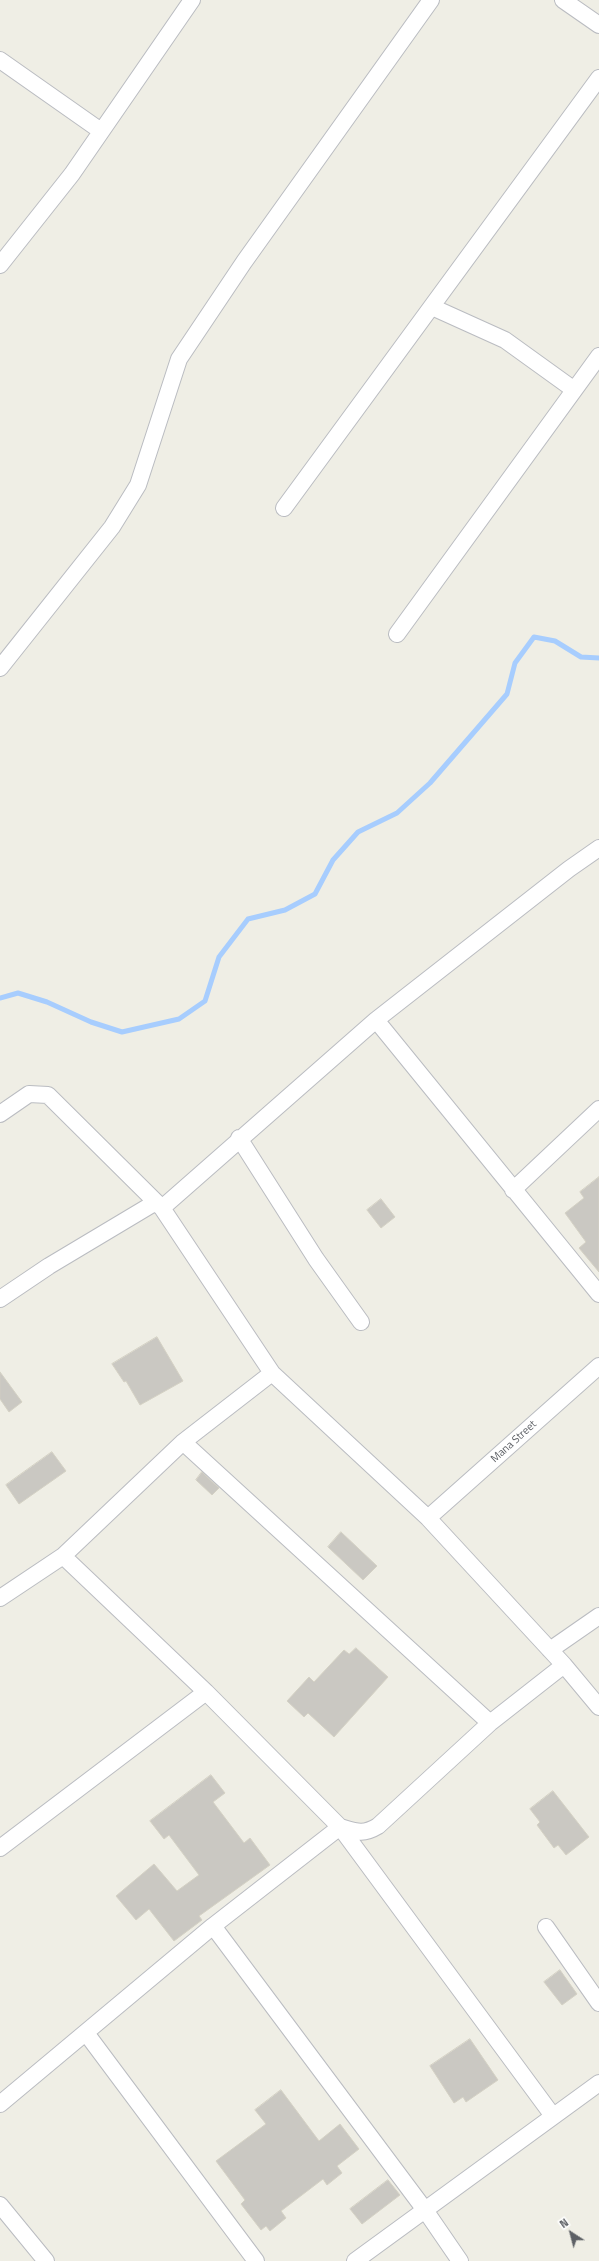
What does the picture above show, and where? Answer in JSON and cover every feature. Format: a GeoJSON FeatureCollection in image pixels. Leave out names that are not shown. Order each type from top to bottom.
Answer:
{"type":"FeatureCollection","features":[{"type":"Feature","properties":{"kind":"street"},"geometry":{"type":"LineString","coordinates":[[0,265],[72,174],[192,0]]}},
{"type":"Feature","properties":{"kind":"street"},"geometry":{"type":"LineString","coordinates":[[0,668],[112,528],[138,485],[179,359],[244,262],[431,0]]}},
{"type":"Feature","properties":{"kind":"street"},"geometry":{"type":"LineString","coordinates":[[563,0],[599,25]]}},
{"type":"Feature","properties":{"kind":"street"},"geometry":{"type":"LineString","coordinates":[[0,60],[101,131]]}},
{"type":"Feature","properties":{"kind":"street"},"geometry":{"type":"LineString","coordinates":[[284,508],[599,78]]}},
{"type":"Feature","properties":{"kind":"street"},"geometry":{"type":"LineString","coordinates":[[432,307],[505,340],[574,389]]}},
{"type":"Feature","properties":{"kind":"street"},"geometry":{"type":"LineString","coordinates":[[398,634],[599,356]]}},
{"type":"Feature","properties":{"kind":"street"},"geometry":{"type":"LineString","coordinates":[[0,1299],[49,1266],[159,1205],[376,1020],[569,869],[599,848]]}},
{"type":"Feature","properties":{"kind":"street"},"geometry":{"type":"LineString","coordinates":[[376,1020],[599,1294]]}},
{"type":"Feature","properties":{"kind":"street"},"geometry":{"type":"LineString","coordinates":[[0,1114],[29,1094],[48,1095],[159,1205],[272,1373],[428,1518],[564,1665],[599,1707]]}},
{"type":"Feature","properties":{"kind":"street"},"geometry":{"type":"LineString","coordinates":[[513,1190],[599,1110]]}},
{"type":"Feature","properties":{"kind":"street"},"geometry":{"type":"LineString","coordinates":[[239,1138],[316,1259],[361,1322]]}},
{"type":"Feature","properties":{"kind":"street","name":"Mana Street"},"geometry":{"type":"LineString","coordinates":[[428,1518],[599,1366]]}},
{"type":"Feature","properties":{"kind":"street"},"geometry":{"type":"LineString","coordinates":[[0,1598],[63,1556],[183,1442],[272,1373]]}},
{"type":"Feature","properties":{"kind":"street"},"geometry":{"type":"LineString","coordinates":[[183,1442],[490,1723]]}},
{"type":"Feature","properties":{"kind":"street"},"geometry":{"type":"LineString","coordinates":[[63,1556],[206,1692],[340,1828],[554,2116]]}},
{"type":"Feature","properties":{"kind":"street"},"geometry":{"type":"LineString","coordinates":[[550,1650],[599,1616]]}},
{"type":"Feature","properties":{"kind":"street"},"geometry":{"type":"LineString","coordinates":[[340,1828],[356,1832],[367,1832],[378,1826],[490,1723],[564,1665]]}},
{"type":"Feature","properties":{"kind":"street"},"geometry":{"type":"LineString","coordinates":[[0,1848],[206,1692]]}},
{"type":"Feature","properties":{"kind":"street"},"geometry":{"type":"LineString","coordinates":[[0,2104],[213,1926],[340,1828]]}},
{"type":"Feature","properties":{"kind":"street"},"geometry":{"type":"LineString","coordinates":[[213,1926],[425,2210],[460,2261]]}},
{"type":"Feature","properties":{"kind":"street"},"geometry":{"type":"LineString","coordinates":[[546,1927],[599,2003]]}},
{"type":"Feature","properties":{"kind":"street"},"geometry":{"type":"LineString","coordinates":[[86,2033],[256,2261]]}},
{"type":"Feature","properties":{"kind":"street"},"geometry":{"type":"LineString","coordinates":[[355,2261],[599,2082]]}},
{"type":"Feature","properties":{"kind":"street"},"geometry":{"type":"LineString","coordinates":[[0,2205],[46,2261]]}},
{"type":"Feature","properties":{"kind":"building"},"geometry":{"type":"Polygon","coordinates":[[[599,1177],[599,1272],[579,1248],[586,1242],[565,1213],[584,1198],[580,1192],[599,1177]]]}},
{"type":"Feature","properties":{"kind":"building"},"geometry":{"type":"Polygon","coordinates":[[[381,1199],[395,1217],[381,1228],[367,1210],[381,1199]]]}},
{"type":"Feature","properties":{"kind":"building"},"geometry":{"type":"Polygon","coordinates":[[[157,1337],[183,1381],[140,1405],[126,1381],[124,1382],[112,1364],[157,1337]]]}},
{"type":"Feature","properties":{"kind":"building"},"geometry":{"type":"Polygon","coordinates":[[[0,1372],[22,1402],[9,1412],[0,1399],[0,1372]]]}},
{"type":"Feature","properties":{"kind":"building"},"geometry":{"type":"Polygon","coordinates":[[[52,1452],[66,1471],[19,1504],[6,1485],[52,1452]]]}},
{"type":"Feature","properties":{"kind":"building"},"geometry":{"type":"Polygon","coordinates":[[[202,1472],[219,1488],[212,1495],[196,1480],[202,1472]]]}},
{"type":"Feature","properties":{"kind":"building"},"geometry":{"type":"Polygon","coordinates":[[[341,1532],[377,1566],[363,1580],[328,1547],[341,1532]]]}},
{"type":"Feature","properties":{"kind":"building"},"geometry":{"type":"Polygon","coordinates":[[[356,1648],[388,1677],[334,1737],[308,1713],[304,1717],[287,1701],[309,1677],[314,1682],[344,1650],[349,1654],[356,1648]]]}},
{"type":"Feature","properties":{"kind":"building"},"geometry":{"type":"Polygon","coordinates":[[[211,1775],[225,1793],[213,1802],[244,1843],[250,1838],[270,1865],[199,1916],[202,1920],[174,1941],[149,1909],[136,1920],[116,1896],[154,1864],[177,1891],[199,1875],[169,1835],[164,1839],[150,1821],[211,1775]]]}},
{"type":"Feature","properties":{"kind":"building"},"geometry":{"type":"Polygon","coordinates":[[[553,1791],[589,1837],[566,1855],[558,1845],[554,1848],[537,1825],[540,1822],[530,1809],[553,1791]]]}},
{"type":"Feature","properties":{"kind":"building"},"geometry":{"type":"Polygon","coordinates":[[[560,1970],[577,1994],[562,2005],[544,1982],[560,1970]]]}},
{"type":"Feature","properties":{"kind":"building"},"geometry":{"type":"Polygon","coordinates":[[[470,2039],[498,2080],[466,2102],[463,2097],[454,2103],[430,2066],[470,2039]]]}},
{"type":"Feature","properties":{"kind":"building"},"geometry":{"type":"Polygon","coordinates":[[[281,2090],[319,2141],[340,2124],[359,2149],[337,2166],[342,2173],[327,2185],[323,2179],[281,2211],[286,2218],[270,2231],[266,2226],[261,2230],[241,2204],[245,2200],[216,2161],[266,2124],[255,2110],[281,2090]]]}},
{"type":"Feature","properties":{"kind":"building"},"geometry":{"type":"Polygon","coordinates":[[[388,2180],[400,2195],[362,2224],[350,2209],[388,2180]]]}},
{"type":"Feature","properties":{"kind":"waterway"},"geometry":{"type":"LineString","coordinates":[[0,998],[18,993],[47,1002],[91,1022],[122,1032],[179,1019],[205,1001],[219,957],[248,919],[285,910],[315,894],[333,860],[358,832],[397,813],[430,783],[507,694],[515,663],[534,637],[555,641],[581,657],[599,658]]}}]}
